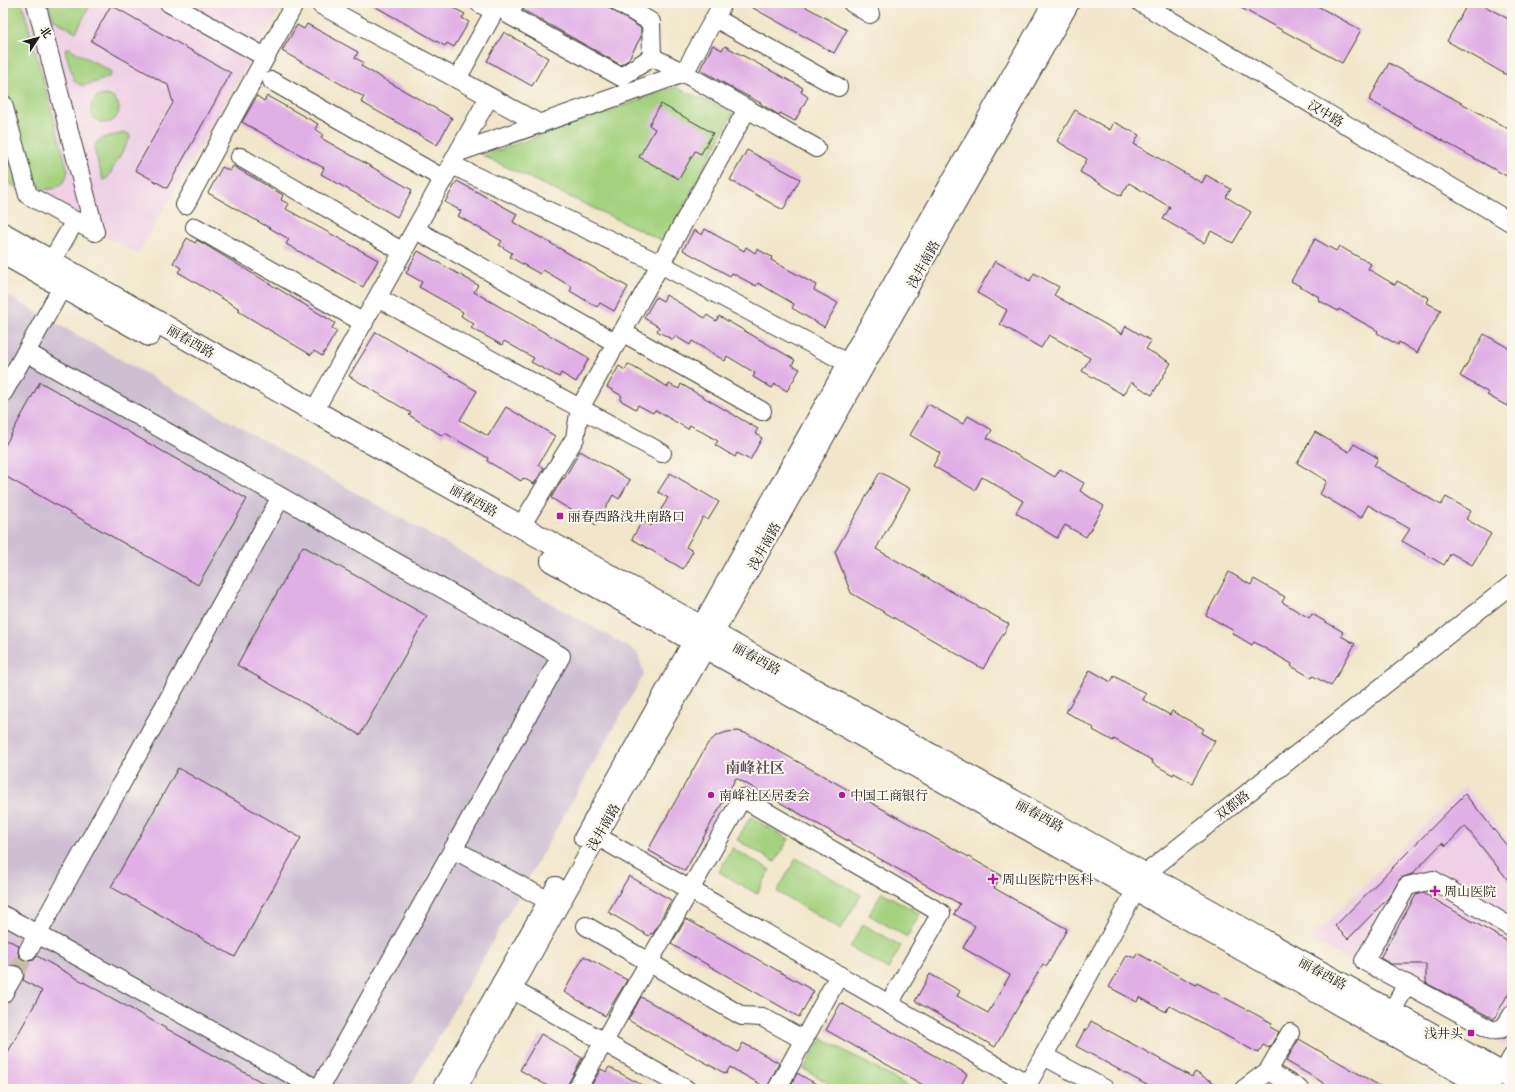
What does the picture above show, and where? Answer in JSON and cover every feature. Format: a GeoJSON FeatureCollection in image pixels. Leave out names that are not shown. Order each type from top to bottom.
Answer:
{"type":"FeatureCollection","features":[{"type":"Feature","properties":{"kind":"main road","name":"丽春西路"},"geometry":{"type":"LineString","coordinates":[[3,234],[51,262],[67,280],[703,637],[1141,881],[1504,1075]]}},
{"type":"Feature","properties":{"kind":"main road","name":"丽春西路"},"geometry":{"type":"LineString","coordinates":[[3,253],[67,280],[314,411],[521,526],[703,637]]}},
{"type":"Feature","properties":{"kind":"main road","name":"丽春西路"},"geometry":{"type":"LineString","coordinates":[[1141,881],[1392,1011],[1504,1075]]}},
{"type":"Feature","properties":{"kind":"street"},"geometry":{"type":"LineString","coordinates":[[3,104],[28,196],[95,232],[36,3]]}},
{"type":"Feature","properties":{"kind":"street"},"geometry":{"type":"LineString","coordinates":[[169,3],[266,57]]}},
{"type":"Feature","properties":{"kind":"street"},"geometry":{"type":"LineString","coordinates":[[185,205],[295,3]]}},
{"type":"Feature","properties":{"kind":"street"},"geometry":{"type":"LineString","coordinates":[[515,3],[508,16],[621,77],[652,57]]}},
{"type":"Feature","properties":{"kind":"street"},"geometry":{"type":"LineString","coordinates":[[619,3],[651,22],[652,57]]}},
{"type":"Feature","properties":{"kind":"street"},"geometry":{"type":"LineString","coordinates":[[852,3],[870,14]]}},
{"type":"Feature","properties":{"kind":"street","name":"浅井南路"},"geometry":{"type":"LineString","coordinates":[[703,637],[847,363],[1052,3]]}},
{"type":"Feature","properties":{"kind":"street","name":"浅井南路"},"geometry":{"type":"LineString","coordinates":[[441,1089],[506,986],[703,637],[862,371],[1070,3]]}},
{"type":"Feature","properties":{"kind":"street","name":"汉中路"},"geometry":{"type":"LineString","coordinates":[[1141,3],[1512,223]]}},
{"type":"Feature","properties":{"kind":"street"},"geometry":{"type":"LineString","coordinates":[[321,5],[540,124]]}},
{"type":"Feature","properties":{"kind":"street"},"geometry":{"type":"LineString","coordinates":[[457,79],[491,6]]}},
{"type":"Feature","properties":{"kind":"street"},"geometry":{"type":"LineString","coordinates":[[451,165],[540,124],[684,74],[719,10],[838,87]]}},
{"type":"Feature","properties":{"kind":"street"},"geometry":{"type":"LineString","coordinates":[[652,57],[816,148]]}},
{"type":"Feature","properties":{"kind":"street"},"geometry":{"type":"LineString","coordinates":[[272,81],[660,264],[862,371]]}},
{"type":"Feature","properties":{"kind":"street"},"geometry":{"type":"LineString","coordinates":[[314,411],[489,97]]}},
{"type":"Feature","properties":{"kind":"street"},"geometry":{"type":"LineString","coordinates":[[521,526],[575,438],[580,408],[747,109]]}},
{"type":"Feature","properties":{"kind":"street"},"geometry":{"type":"LineString","coordinates":[[240,157],[403,252]]}},
{"type":"Feature","properties":{"kind":"street"},"geometry":{"type":"LineString","coordinates":[[51,262],[74,221]]}},
{"type":"Feature","properties":{"kind":"street"},"geometry":{"type":"LineString","coordinates":[[195,227],[364,323]]}},
{"type":"Feature","properties":{"kind":"street"},"geometry":{"type":"LineString","coordinates":[[416,230],[619,337],[762,410]]}},
{"type":"Feature","properties":{"kind":"street"},"geometry":{"type":"LineString","coordinates":[[3,393],[67,280]]}},
{"type":"Feature","properties":{"kind":"street"},"geometry":{"type":"LineString","coordinates":[[378,298],[662,453]]}},
{"type":"Feature","properties":{"kind":"street"},"geometry":{"type":"LineString","coordinates":[[3,915],[318,1089],[561,656],[26,352]]}},
{"type":"Feature","properties":{"kind":"street"},"geometry":{"type":"LineString","coordinates":[[28,951],[281,497]]}},
{"type":"Feature","properties":{"kind":"street","name":"双都路"},"geometry":{"type":"LineString","coordinates":[[1027,1086],[1141,881],[1512,584]]}},
{"type":"Feature","properties":{"kind":"street"},"geometry":{"type":"LineString","coordinates":[[577,1089],[742,798],[941,913],[889,1004]]}},
{"type":"Feature","properties":{"kind":"street"},"geometry":{"type":"LineString","coordinates":[[592,833],[889,1004],[1027,1086]]}},
{"type":"Feature","properties":{"kind":"street"},"geometry":{"type":"LineString","coordinates":[[453,849],[553,904]]}},
{"type":"Feature","properties":{"kind":"street"},"geometry":{"type":"LineString","coordinates":[[1512,928],[1433,880],[1407,886],[1364,961],[1491,1030],[1497,1031],[1506,1026],[1512,1015]]}},
{"type":"Feature","properties":{"kind":"street"},"geometry":{"type":"LineString","coordinates":[[586,926],[742,1016],[762,1017],[804,1040]]}},
{"type":"Feature","properties":{"kind":"street"},"geometry":{"type":"LineString","coordinates":[[3,994],[14,975]]}},
{"type":"Feature","properties":{"kind":"street"},"geometry":{"type":"LineString","coordinates":[[777,1089],[839,975]]}},
{"type":"Feature","properties":{"kind":"street"},"geometry":{"type":"LineString","coordinates":[[1392,1011],[1407,984]]}},
{"type":"Feature","properties":{"kind":"street"},"geometry":{"type":"LineString","coordinates":[[506,986],[686,1089]]}},
{"type":"Feature","properties":{"kind":"street","name":"浅井南路"},"geometry":{"type":"LineString","coordinates":[[457,1089],[506,986]]}},
{"type":"Feature","properties":{"kind":"street"},"geometry":{"type":"LineString","coordinates":[[1244,1089],[1268,1071],[1290,1034]]}},
{"type":"Feature","properties":{"kind":"street"},"geometry":{"type":"LineString","coordinates":[[1044,1056],[1105,1089]]}},
{"type":"Feature","properties":{"kind":"street"},"geometry":{"type":"LineString","coordinates":[[1268,1071],[1299,1089]]}},
{"type":"Feature","properties":{"kind":"shaded area"},"geometry":{"type":"Polygon","coordinates":[[[3,3],[283,3],[138,254],[3,183],[3,3]]]}},
{"type":"Feature","properties":{"kind":"shaded area"},"geometry":{"type":"Polygon","coordinates":[[[3,293],[637,652],[644,674],[409,1089],[3,1089],[3,293]]]}},
{"type":"Feature","properties":{"kind":"shaded area","name":"周山医院"},"geometry":{"type":"Polygon","coordinates":[[[1465,786],[1512,844],[1512,1039],[1508,1048],[1310,939],[1465,786]]]}},
{"type":"Feature","properties":{"kind":"green space"},"geometry":{"type":"Polygon","coordinates":[[[3,3],[22,3],[68,171],[66,178],[62,183],[53,189],[42,188],[31,181],[3,80],[3,3]]]}},
{"type":"Feature","properties":{"kind":"green space"},"geometry":{"type":"Polygon","coordinates":[[[48,3],[91,3],[76,32],[53,19],[48,3]]]}},
{"type":"Feature","properties":{"kind":"green space"},"geometry":{"type":"Polygon","coordinates":[[[67,48],[110,71],[111,75],[93,83],[82,85],[78,84],[74,80],[65,50],[67,48]]]}},
{"type":"Feature","properties":{"kind":"green space"},"geometry":{"type":"Polygon","coordinates":[[[675,87],[733,113],[665,242],[483,156],[675,87]]]}},
{"type":"Feature","properties":{"kind":"green space"},"geometry":{"type":"Polygon","coordinates":[[[105,95],[115,99],[119,109],[115,119],[105,123],[95,119],[91,109],[95,99],[105,95]]]}},
{"type":"Feature","properties":{"kind":"green space"},"geometry":{"type":"Polygon","coordinates":[[[124,133],[129,134],[130,138],[107,179],[103,180],[94,149],[95,145],[98,141],[106,137],[124,133]]]}},
{"type":"Feature","properties":{"kind":"green space"},"geometry":{"type":"Polygon","coordinates":[[[3,137],[18,188],[3,180],[3,137]]]}},
{"type":"Feature","properties":{"kind":"green space"},"geometry":{"type":"Polygon","coordinates":[[[750,817],[789,839],[775,862],[737,840],[750,817]]]}},
{"type":"Feature","properties":{"kind":"green space"},"geometry":{"type":"Polygon","coordinates":[[[732,848],[770,870],[757,894],[719,872],[732,848]]]}},
{"type":"Feature","properties":{"kind":"green space"},"geometry":{"type":"Polygon","coordinates":[[[796,858],[861,895],[841,929],[777,892],[796,858]]]}},
{"type":"Feature","properties":{"kind":"green space"},"geometry":{"type":"Polygon","coordinates":[[[882,892],[920,914],[907,937],[869,915],[882,892]]]}},
{"type":"Feature","properties":{"kind":"green space"},"geometry":{"type":"Polygon","coordinates":[[[863,924],[901,946],[888,969],[850,947],[863,924]]]}},
{"type":"Feature","properties":{"kind":"green space"},"geometry":{"type":"Polygon","coordinates":[[[822,1038],[913,1089],[838,1089],[804,1069],[822,1038]]]}},
{"type":"Feature","properties":{"kind":"building"},"geometry":{"type":"Polygon","coordinates":[[[369,3],[445,3],[465,14],[462,18],[469,22],[454,47],[447,43],[445,46],[369,3]]]}},
{"type":"Feature","properties":{"kind":"building"},"geometry":{"type":"Polygon","coordinates":[[[525,3],[601,3],[641,28],[641,37],[628,60],[621,65],[523,10],[525,3]]]}},
{"type":"Feature","properties":{"kind":"building"},"geometry":{"type":"Polygon","coordinates":[[[744,3],[799,3],[847,30],[834,53],[744,3]]]}},
{"type":"Feature","properties":{"kind":"building"},"geometry":{"type":"Polygon","coordinates":[[[1232,3],[1312,3],[1361,30],[1342,63],[1232,3]]]}},
{"type":"Feature","properties":{"kind":"building"},"geometry":{"type":"Polygon","coordinates":[[[1468,3],[1479,3],[1512,21],[1512,78],[1447,41],[1468,3]]]}},
{"type":"Feature","properties":{"kind":"building"},"geometry":{"type":"Polygon","coordinates":[[[111,5],[231,73],[167,188],[135,170],[173,103],[168,85],[91,41],[111,5]]]}},
{"type":"Feature","properties":{"kind":"building"},"geometry":{"type":"Polygon","coordinates":[[[307,24],[358,52],[355,58],[363,62],[361,66],[452,118],[437,145],[361,102],[364,97],[282,51],[297,25],[304,29],[307,24]]]}},
{"type":"Feature","properties":{"kind":"building"},"geometry":{"type":"Polygon","coordinates":[[[504,32],[548,58],[532,86],[487,61],[504,32]]]}},
{"type":"Feature","properties":{"kind":"building"},"geometry":{"type":"Polygon","coordinates":[[[713,45],[722,50],[725,46],[803,88],[801,92],[808,97],[795,121],[780,113],[779,115],[761,103],[700,69],[713,45]]]}},
{"type":"Feature","properties":{"kind":"building"},"geometry":{"type":"Polygon","coordinates":[[[1389,63],[1512,131],[1512,179],[1369,100],[1389,63]]]}},
{"type":"Feature","properties":{"kind":"building"},"geometry":{"type":"Polygon","coordinates":[[[257,96],[264,101],[267,96],[318,124],[315,129],[323,134],[321,138],[412,190],[397,217],[321,174],[324,168],[242,122],[257,96]]]}},
{"type":"Feature","properties":{"kind":"building"},"geometry":{"type":"Polygon","coordinates":[[[661,104],[713,133],[701,154],[695,151],[679,179],[639,157],[655,129],[649,125],[661,104]]]}},
{"type":"Feature","properties":{"kind":"building"},"geometry":{"type":"Polygon","coordinates":[[[1075,110],[1110,130],[1114,122],[1139,135],[1134,144],[1202,183],[1206,175],[1231,189],[1226,197],[1251,212],[1233,243],[1211,231],[1204,243],[1163,219],[1170,207],[1129,183],[1121,196],[1080,172],[1087,159],[1057,141],[1075,110]]]}},
{"type":"Feature","properties":{"kind":"building"},"geometry":{"type":"Polygon","coordinates":[[[747,150],[800,179],[783,210],[730,180],[747,150]]]}},
{"type":"Feature","properties":{"kind":"building"},"geometry":{"type":"Polygon","coordinates":[[[233,166],[283,195],[281,200],[289,204],[286,209],[378,260],[363,287],[286,244],[289,239],[208,193],[222,167],[230,171],[233,166]]]}},
{"type":"Feature","properties":{"kind":"building"},"geometry":{"type":"Polygon","coordinates":[[[457,181],[517,214],[513,222],[628,287],[614,311],[600,303],[597,307],[570,291],[572,287],[543,270],[540,274],[510,257],[512,253],[499,245],[502,241],[458,216],[461,211],[445,202],[457,181]]]}},
{"type":"Feature","properties":{"kind":"building"},"geometry":{"type":"Polygon","coordinates":[[[705,229],[744,251],[746,247],[755,253],[757,249],[772,257],[771,260],[816,285],[814,290],[838,303],[824,327],[792,308],[794,304],[758,283],[756,286],[732,273],[730,276],[683,250],[694,230],[702,235],[705,229]]]}},
{"type":"Feature","properties":{"kind":"building"},"geometry":{"type":"Polygon","coordinates":[[[187,238],[195,243],[197,240],[335,323],[332,328],[337,331],[322,356],[314,351],[311,355],[238,311],[240,309],[178,272],[181,268],[173,263],[187,238]]]}},
{"type":"Feature","properties":{"kind":"building"},"geometry":{"type":"Polygon","coordinates":[[[1315,239],[1336,251],[1339,246],[1371,264],[1368,269],[1395,285],[1397,281],[1429,298],[1427,303],[1441,310],[1417,353],[1399,342],[1398,345],[1377,333],[1378,331],[1339,309],[1338,311],[1318,300],[1319,297],[1291,281],[1315,239]]]}},
{"type":"Feature","properties":{"kind":"building"},"geometry":{"type":"Polygon","coordinates":[[[418,251],[478,285],[474,292],[589,358],[576,382],[561,373],[559,377],[531,362],[534,358],[504,341],[502,345],[471,328],[474,324],[461,316],[463,312],[419,287],[422,282],[406,273],[418,251]]]}},
{"type":"Feature","properties":{"kind":"building"},"geometry":{"type":"Polygon","coordinates":[[[995,261],[1030,281],[1034,273],[1059,287],[1054,295],[1122,334],[1126,326],[1151,341],[1146,349],[1171,363],[1152,395],[1131,382],[1124,395],[1082,371],[1090,358],[1049,335],[1041,348],[1000,324],[1007,310],[977,293],[995,261]]]}},
{"type":"Feature","properties":{"kind":"building"},"geometry":{"type":"Polygon","coordinates":[[[666,295],[705,318],[707,315],[716,321],[719,316],[795,360],[792,365],[800,369],[787,391],[775,384],[772,388],[753,377],[755,373],[727,356],[725,361],[692,341],[690,345],[675,336],[673,340],[657,331],[659,327],[644,318],[656,297],[663,301],[666,295]]]}},
{"type":"Feature","properties":{"kind":"building"},"geometry":{"type":"Polygon","coordinates":[[[376,332],[477,391],[460,420],[488,436],[506,407],[555,436],[538,465],[544,468],[534,484],[523,478],[521,481],[487,461],[488,458],[445,433],[443,436],[409,415],[411,413],[349,376],[376,332]]]}},
{"type":"Feature","properties":{"kind":"building"},"geometry":{"type":"Polygon","coordinates":[[[1484,334],[1512,350],[1512,398],[1507,406],[1487,395],[1489,393],[1460,376],[1484,334]]]}},
{"type":"Feature","properties":{"kind":"building"},"geometry":{"type":"Polygon","coordinates":[[[628,364],[668,387],[669,384],[679,389],[681,384],[758,429],[755,433],[762,438],[750,460],[737,453],[735,457],[715,445],[718,441],[690,425],[688,429],[655,410],[653,413],[638,405],[636,409],[620,400],[622,396],[607,387],[619,366],[625,370],[628,364]]]}},
{"type":"Feature","properties":{"kind":"building"},"geometry":{"type":"Polygon","coordinates":[[[40,382],[247,499],[198,585],[3,475],[3,449],[40,382]]]}},
{"type":"Feature","properties":{"kind":"building"},"geometry":{"type":"Polygon","coordinates":[[[928,404],[963,424],[968,416],[992,430],[987,438],[1055,477],[1060,469],[1084,483],[1080,491],[1104,506],[1086,537],[1065,525],[1057,538],[1016,513],[1023,501],[982,477],[975,490],[933,466],[940,453],[910,435],[928,404]]]}},
{"type":"Feature","properties":{"kind":"building"},"geometry":{"type":"Polygon","coordinates":[[[1315,432],[1349,452],[1354,444],[1378,458],[1374,466],[1441,505],[1446,497],[1471,511],[1466,519],[1491,534],[1472,565],[1451,553],[1444,565],[1402,541],[1410,529],[1368,505],[1361,518],[1320,494],[1327,481],[1297,463],[1315,432]]]}},
{"type":"Feature","properties":{"kind":"building"},"geometry":{"type":"Polygon","coordinates":[[[580,451],[630,480],[619,499],[613,495],[596,525],[551,498],[580,451]]]}},
{"type":"Feature","properties":{"kind":"building"},"geometry":{"type":"Polygon","coordinates":[[[880,472],[910,489],[876,549],[1009,624],[983,669],[851,593],[835,552],[880,472]]]}},
{"type":"Feature","properties":{"kind":"building"},"geometry":{"type":"Polygon","coordinates":[[[670,473],[719,502],[708,520],[703,517],[686,547],[693,551],[683,569],[632,539],[642,521],[651,526],[668,498],[658,492],[670,473]]]}},
{"type":"Feature","properties":{"kind":"building"},"geometry":{"type":"Polygon","coordinates":[[[303,546],[427,616],[360,735],[237,665],[303,546]]]}},
{"type":"Feature","properties":{"kind":"building"},"geometry":{"type":"Polygon","coordinates":[[[1229,572],[1251,585],[1254,579],[1285,597],[1282,602],[1309,618],[1312,614],[1343,632],[1341,636],[1355,644],[1331,686],[1313,676],[1312,678],[1291,666],[1292,664],[1254,642],[1252,645],[1232,633],[1234,631],[1206,615],[1229,572]]]}},
{"type":"Feature","properties":{"kind":"building"},"geometry":{"type":"Polygon","coordinates":[[[1090,670],[1111,682],[1114,676],[1146,694],[1143,700],[1170,715],[1172,711],[1204,729],[1201,733],[1215,741],[1192,783],[1174,773],[1173,775],[1152,763],[1153,761],[1114,739],[1113,741],[1093,730],[1094,728],[1066,712],[1090,670]]]}},
{"type":"Feature","properties":{"kind":"building"},"geometry":{"type":"Polygon","coordinates":[[[738,731],[748,734],[1001,875],[994,888],[1067,929],[1047,966],[1043,964],[995,1047],[915,1001],[930,974],[960,991],[957,996],[988,1013],[1010,975],[963,948],[975,926],[954,914],[960,904],[736,778],[685,871],[648,850],[708,743],[716,736],[727,732],[738,731]]]}},
{"type":"Feature","properties":{"kind":"building"},"geometry":{"type":"Polygon","coordinates":[[[178,768],[301,838],[235,957],[111,887],[178,768]]]}},
{"type":"Feature","properties":{"kind":"building"},"geometry":{"type":"Polygon","coordinates":[[[1465,794],[1512,852],[1512,885],[1465,826],[1446,846],[1442,843],[1412,874],[1401,878],[1388,898],[1348,939],[1335,926],[1465,794]]]}},
{"type":"Feature","properties":{"kind":"building"},"geometry":{"type":"Polygon","coordinates":[[[629,876],[671,900],[653,934],[651,933],[649,936],[608,912],[629,876]]]}},
{"type":"Feature","properties":{"kind":"building"},"geometry":{"type":"Polygon","coordinates":[[[1423,893],[1512,944],[1512,987],[1494,1019],[1426,983],[1426,964],[1391,964],[1380,958],[1416,895],[1423,893]]]}},
{"type":"Feature","properties":{"kind":"building"},"geometry":{"type":"Polygon","coordinates":[[[686,919],[814,991],[799,1017],[671,944],[686,919]]]}},
{"type":"Feature","properties":{"kind":"building"},"geometry":{"type":"Polygon","coordinates":[[[3,937],[19,946],[19,956],[23,960],[34,960],[37,956],[274,1089],[3,1089],[3,1061],[42,991],[23,980],[23,970],[19,966],[8,966],[5,970],[3,968],[3,937]]]}},
{"type":"Feature","properties":{"kind":"building"},"geometry":{"type":"Polygon","coordinates":[[[1137,953],[1196,985],[1197,983],[1272,1023],[1270,1027],[1279,1032],[1269,1048],[1263,1045],[1258,1053],[1169,1005],[1166,1012],[1139,997],[1137,1002],[1109,987],[1127,955],[1135,958],[1137,953]]]}},
{"type":"Feature","properties":{"kind":"building"},"geometry":{"type":"Polygon","coordinates":[[[584,956],[627,980],[605,1016],[564,992],[584,956]]]}},
{"type":"Feature","properties":{"kind":"building"},"geometry":{"type":"Polygon","coordinates":[[[641,997],[738,1052],[743,1043],[779,1063],[767,1088],[730,1067],[726,1074],[628,1020],[641,997]]]}},
{"type":"Feature","properties":{"kind":"building"},"geometry":{"type":"Polygon","coordinates":[[[841,1003],[967,1074],[959,1089],[930,1089],[826,1030],[841,1003]]]}},
{"type":"Feature","properties":{"kind":"building"},"geometry":{"type":"Polygon","coordinates":[[[1091,1021],[1192,1077],[1195,1072],[1225,1089],[1154,1089],[1076,1046],[1091,1021]]]}},
{"type":"Feature","properties":{"kind":"building"},"geometry":{"type":"Polygon","coordinates":[[[541,1034],[582,1058],[568,1084],[567,1089],[553,1089],[520,1070],[541,1034]]]}},
{"type":"Feature","properties":{"kind":"building"},"geometry":{"type":"Polygon","coordinates":[[[1299,1039],[1385,1089],[1334,1089],[1286,1061],[1299,1039]]]}},
{"type":"Feature","properties":{"kind":"building"},"geometry":{"type":"Polygon","coordinates":[[[609,1067],[649,1089],[589,1089],[601,1069],[606,1072],[609,1067]]]}},
{"type":"Feature","properties":{"kind":"building"},"geometry":{"type":"Polygon","coordinates":[[[797,1073],[825,1089],[789,1089],[797,1073]]]}},
{"type":"Feature","properties":{"kind":"tunnel"},"geometry":{"type":"LineString","coordinates":[[14,975],[28,951]]}},
{"type":"Feature","properties":{"kind":"place","name":"丽春西路浅井南路口"},"geometry":{"type":"Point","coordinates":[560,516]}},
{"type":"Feature","properties":{"kind":"place","name":"南峰社区居委会"},"geometry":{"type":"Point","coordinates":[711,795]}},
{"type":"Feature","properties":{"kind":"place","name":"中国工商银行"},"geometry":{"type":"Point","coordinates":[842,795]}},
{"type":"Feature","properties":{"kind":"place","name":"周山医院中医科"},"geometry":{"type":"Point","coordinates":[993,879]}},
{"type":"Feature","properties":{"kind":"place","name":"周山医院"},"geometry":{"type":"Point","coordinates":[1435,891]}},
{"type":"Feature","properties":{"kind":"place","name":"浅井头"},"geometry":{"type":"Point","coordinates":[1471,1033]}},
{"type":"Feature","properties":{"kind":"district","name":"南峰社区"},"geometry":{"type":"Point","coordinates":[755,768]}}]}
